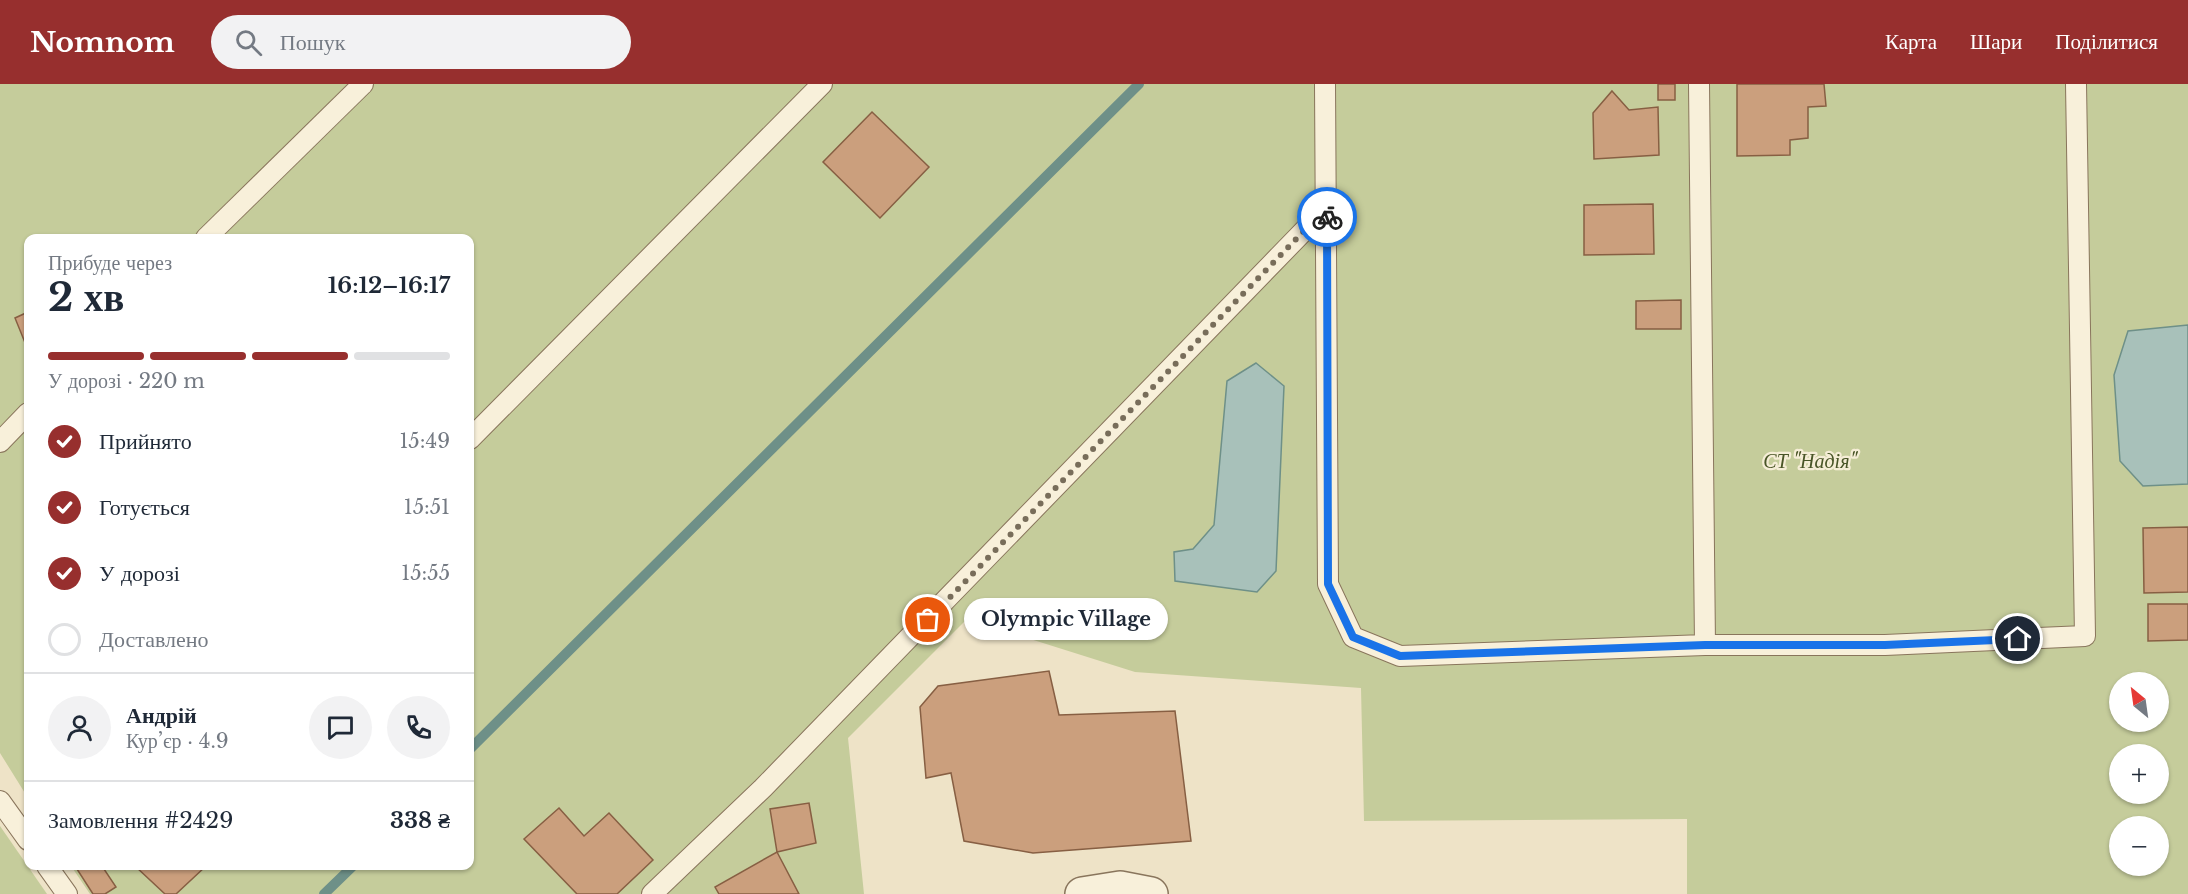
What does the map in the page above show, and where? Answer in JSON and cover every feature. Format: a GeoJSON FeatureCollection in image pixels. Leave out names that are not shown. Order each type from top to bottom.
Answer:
{"type":"FeatureCollection","features":[{"type":"Feature","properties":{"kind":"street"},"geometry":{"type":"LineString","coordinates":[[1082,894],[1120,888],[1151,894]]}},
{"type":"Feature","properties":{"kind":"lane"},"geometry":{"type":"LineString","coordinates":[[210,234],[363,84]]}},
{"type":"Feature","properties":{"kind":"lane"},"geometry":{"type":"LineString","coordinates":[[474,435],[822,84]]}},
{"type":"Feature","properties":{"kind":"lane"},"geometry":{"type":"LineString","coordinates":[[1325,84],[1328,584],[1353,637],[1400,656],[1705,645],[1885,645],[2085,636],[2076,84]]}},
{"type":"Feature","properties":{"kind":"lane"},"geometry":{"type":"LineString","coordinates":[[1699,84],[1705,645]]}},
{"type":"Feature","properties":{"kind":"lane"},"geometry":{"type":"LineString","coordinates":[[652,894],[763,788],[1327,207]]}},
{"type":"Feature","properties":{"kind":"lane"},"geometry":{"type":"LineString","coordinates":[[0,442],[24,417]]}},
{"type":"Feature","properties":{"kind":"lane"},"geometry":{"type":"LineString","coordinates":[[0,801],[24,834]]}},
{"type":"Feature","properties":{"kind":"lane"},"geometry":{"type":"LineString","coordinates":[[50,870],[68,894]]}},
{"type":"Feature","properties":{"kind":"green space","name":"СТ \"Надія\""},"geometry":{"type":"Polygon","coordinates":[[[0,84],[2188,84],[2188,894],[1687,894],[1687,819],[1364,821],[1361,688],[1135,672],[967,619],[848,738],[864,894],[90,894],[74,870],[474,870],[474,234],[24,234],[24,792],[0,753],[0,84]]]}},
{"type":"Feature","properties":{"kind":"green space"},"geometry":{"type":"Polygon","coordinates":[[[0,826],[24,861],[24,870],[30,870],[47,894],[0,894],[0,826]]]}},
{"type":"Feature","properties":{"kind":"water"},"geometry":{"type":"Polygon","coordinates":[[[2188,325],[2188,484],[2143,486],[2120,461],[2114,375],[2128,331],[2188,325]]]}},
{"type":"Feature","properties":{"kind":"water"},"geometry":{"type":"Polygon","coordinates":[[[1256,363],[1284,386],[1276,571],[1257,592],[1175,581],[1174,552],[1193,549],[1214,525],[1227,381],[1256,363]]]}},
{"type":"Feature","properties":{"kind":"building"},"geometry":{"type":"Polygon","coordinates":[[[1658,84],[1675,84],[1675,100],[1658,100],[1658,84]]]}},
{"type":"Feature","properties":{"kind":"building"},"geometry":{"type":"Polygon","coordinates":[[[1737,84],[1824,84],[1826,106],[1808,107],[1808,138],[1790,140],[1790,155],[1737,156],[1737,84]]]}},
{"type":"Feature","properties":{"kind":"building"},"geometry":{"type":"Polygon","coordinates":[[[1612,91],[1629,110],[1658,107],[1659,155],[1594,159],[1593,113],[1612,91]]]}},
{"type":"Feature","properties":{"kind":"building"},"geometry":{"type":"Polygon","coordinates":[[[872,112],[929,167],[880,218],[823,162],[872,112]]]}},
{"type":"Feature","properties":{"kind":"building"},"geometry":{"type":"Polygon","coordinates":[[[1653,204],[1654,254],[1584,255],[1584,205],[1653,204]]]}},
{"type":"Feature","properties":{"kind":"building"},"geometry":{"type":"Polygon","coordinates":[[[1681,300],[1681,329],[1636,329],[1636,301],[1681,300]]]}},
{"type":"Feature","properties":{"kind":"building"},"geometry":{"type":"Polygon","coordinates":[[[24,314],[24,340],[15,318],[24,314]]]}},
{"type":"Feature","properties":{"kind":"building"},"geometry":{"type":"Polygon","coordinates":[[[2188,527],[2188,592],[2144,593],[2143,528],[2188,527]]]}},
{"type":"Feature","properties":{"kind":"building"},"geometry":{"type":"Polygon","coordinates":[[[2148,604],[2188,604],[2188,640],[2148,641],[2148,604]]]}},
{"type":"Feature","properties":{"kind":"building"},"geometry":{"type":"Polygon","coordinates":[[[1049,671],[1059,715],[1175,711],[1191,841],[1033,853],[964,841],[951,773],[926,778],[920,707],[938,686],[1049,671]]]}},
{"type":"Feature","properties":{"kind":"building"},"geometry":{"type":"Polygon","coordinates":[[[809,803],[816,843],[777,852],[770,809],[809,803]]]}},
{"type":"Feature","properties":{"kind":"building"},"geometry":{"type":"Polygon","coordinates":[[[559,808],[584,836],[609,813],[653,860],[617,894],[577,894],[524,839],[559,808]]]}},
{"type":"Feature","properties":{"kind":"building"},"geometry":{"type":"Polygon","coordinates":[[[777,852],[799,894],[719,894],[715,887],[777,852]]]}},
{"type":"Feature","properties":{"kind":"building"},"geometry":{"type":"Polygon","coordinates":[[[78,870],[105,870],[116,887],[105,894],[93,894],[78,870]]]}},
{"type":"Feature","properties":{"kind":"building"},"geometry":{"type":"Polygon","coordinates":[[[139,870],[202,870],[176,894],[165,894],[139,870]]]}},
{"type":"Feature","properties":{"kind":"waterway"},"geometry":{"type":"LineString","coordinates":[[474,745],[1139,84]]}},
{"type":"Feature","properties":{"kind":"waterway"},"geometry":{"type":"LineString","coordinates":[[324,894],[349,870]]}},
{"type":"Feature","properties":{"kind":"way so far"},"geometry":{"type":"LineString","coordinates":[[928,620],[1327,207],[1327,217]]}},
{"type":"Feature","properties":{"kind":"place","name":"Olympic Village"},"geometry":{"type":"Point","coordinates":[928,620]}},
{"type":"Feature","properties":{"kind":"route"},"geometry":{"type":"LineString","coordinates":[[1327,217],[1328,584],[1353,637],[1400,656],[1705,645],[1885,645],[2018,639]]}}]}
